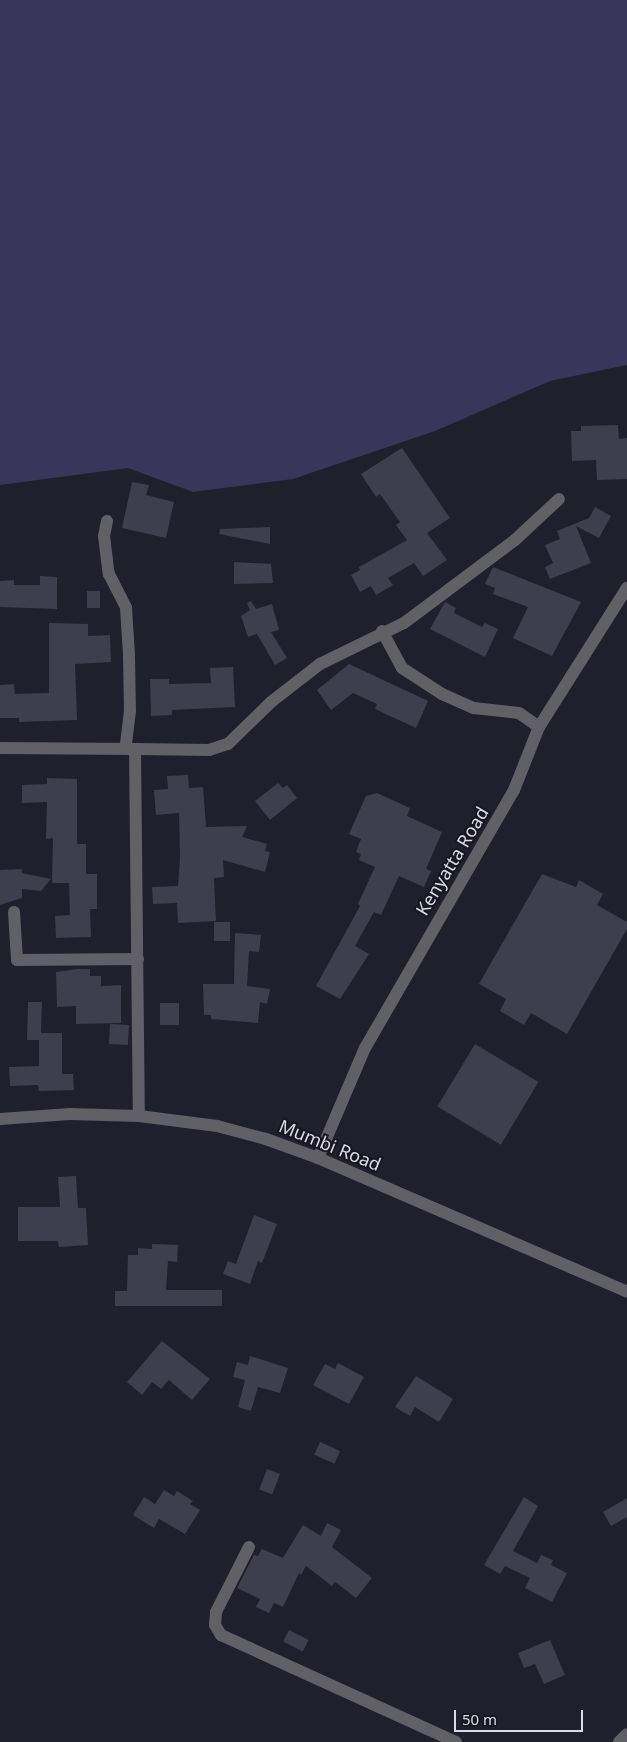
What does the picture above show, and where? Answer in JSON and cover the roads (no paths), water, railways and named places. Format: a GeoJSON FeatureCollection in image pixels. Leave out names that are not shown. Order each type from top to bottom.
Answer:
{"type":"FeatureCollection","features":[{"type":"Feature","properties":{"kind":"street"},"geometry":{"type":"LineString","coordinates":[[0,748],[209,750],[228,744],[271,702],[320,664],[382,631],[404,623],[515,540],[559,499]]}},
{"type":"Feature","properties":{"kind":"street"},"geometry":{"type":"LineString","coordinates":[[107,521],[104,536],[109,574],[126,608],[129,655],[130,749],[138,959],[139,1116]]}},
{"type":"Feature","properties":{"kind":"street","name":"Kenyatta Road"},"geometry":{"type":"LineString","coordinates":[[318,1158],[365,1048],[514,790],[539,727],[627,588]]}},
{"type":"Feature","properties":{"kind":"street"},"geometry":{"type":"LineString","coordinates":[[382,631],[402,668],[442,694],[474,708],[519,713],[539,727]]}},
{"type":"Feature","properties":{"kind":"street"},"geometry":{"type":"LineString","coordinates":[[14,912],[17,960],[138,959]]}},
{"type":"Feature","properties":{"kind":"street","name":"Mumbi Road"},"geometry":{"type":"LineString","coordinates":[[0,1119],[70,1114],[139,1116],[217,1126],[266,1138],[318,1158],[627,1292]]}},
{"type":"Feature","properties":{"kind":"street"},"geometry":{"type":"LineString","coordinates":[[249,1547],[216,1612],[215,1625],[221,1635],[456,1742]]}},
{"type":"Feature","properties":{"kind":"street"},"geometry":{"type":"LineString","coordinates":[[619,1742],[627,1734]]}}]}
